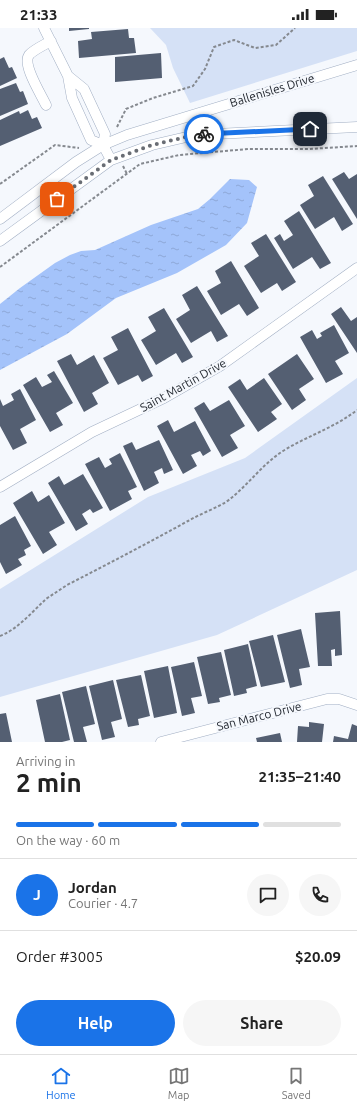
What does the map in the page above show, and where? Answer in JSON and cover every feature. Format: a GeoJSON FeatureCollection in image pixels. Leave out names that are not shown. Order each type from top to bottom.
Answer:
{"type":"FeatureCollection","features":[{"type":"Feature","properties":{"kind":"street"},"geometry":{"type":"LineString","coordinates":[[44,28],[68,76],[72,98],[91,140],[103,145],[116,161]]}},
{"type":"Feature","properties":{"kind":"street"},"geometry":{"type":"LineString","coordinates":[[46,105],[28,69],[27,61],[30,54],[51,41]]}},
{"type":"Feature","properties":{"kind":"street","name":"Ballenisles Drive"},"geometry":{"type":"LineString","coordinates":[[0,219],[76,162],[103,145],[127,135],[357,65]]}},
{"type":"Feature","properties":{"kind":"street"},"geometry":{"type":"LineString","coordinates":[[68,76],[84,89],[105,134],[103,145]]}},
{"type":"Feature","properties":{"kind":"street"},"geometry":{"type":"LineString","coordinates":[[0,241],[116,161],[152,145],[195,135],[357,127]]}},
{"type":"Feature","properties":{"kind":"street","name":"Saint Martin Drive"},"geometry":{"type":"LineString","coordinates":[[0,487],[92,432],[164,398],[220,366],[357,268]]}},
{"type":"Feature","properties":{"kind":"street","name":"San Marco Drive"},"geometry":{"type":"LineString","coordinates":[[161,742],[327,699],[339,700],[357,705]]}},
{"type":"Feature","properties":{"kind":"path"},"geometry":{"type":"LineString","coordinates":[[105,134],[115,131],[126,109],[153,98],[193,86],[205,69],[214,47],[234,40],[255,48],[276,46],[295,28]]}},
{"type":"Feature","properties":{"kind":"path"},"geometry":{"type":"LineString","coordinates":[[0,184],[55,145],[80,148],[91,140]]}},
{"type":"Feature","properties":{"kind":"path"},"geometry":{"type":"LineString","coordinates":[[0,267],[140,164],[179,155],[248,149],[308,149],[357,146]]}},
{"type":"Feature","properties":{"kind":"path"},"geometry":{"type":"LineString","coordinates":[[116,161],[127,174]]}},
{"type":"Feature","properties":{"kind":"path"},"geometry":{"type":"LineString","coordinates":[[0,636],[5,634],[48,598],[67,585],[224,503],[236,494],[260,469],[281,453],[300,441],[336,424],[357,410]]}},
{"type":"Feature","properties":{"kind":"shaded area"},"geometry":{"type":"Polygon","coordinates":[[[150,28],[357,28],[357,51],[190,103],[173,68],[166,45],[150,28]]]}},
{"type":"Feature","properties":{"kind":"shaded area"},"geometry":{"type":"Polygon","coordinates":[[[357,378],[357,570],[217,635],[0,697],[0,589],[148,497],[245,458],[357,378]]]}},
{"type":"Feature","properties":{"kind":"water"},"geometry":{"type":"Polygon","coordinates":[[[230,179],[249,180],[257,187],[247,223],[226,245],[177,273],[116,298],[67,334],[0,370],[0,304],[55,263],[70,255],[81,251],[95,250],[151,225],[198,209],[230,179]]]}},
{"type":"Feature","properties":{"kind":"building"},"geometry":{"type":"Polygon","coordinates":[[[69,28],[89,28],[89,29],[69,31],[69,28]]]}},
{"type":"Feature","properties":{"kind":"building"},"geometry":{"type":"Polygon","coordinates":[[[128,29],[129,38],[134,38],[136,53],[79,58],[78,41],[92,39],[91,32],[128,29]]]}},
{"type":"Feature","properties":{"kind":"building"},"geometry":{"type":"Polygon","coordinates":[[[161,53],[162,78],[115,82],[115,57],[161,53]]]}},
{"type":"Feature","properties":{"kind":"building"},"geometry":{"type":"Polygon","coordinates":[[[4,57],[9,68],[12,67],[17,78],[0,86],[0,59],[4,57]]]}},
{"type":"Feature","properties":{"kind":"building"},"geometry":{"type":"Polygon","coordinates":[[[16,83],[20,92],[23,91],[28,104],[0,116],[0,89],[16,83]]]}},
{"type":"Feature","properties":{"kind":"building"},"geometry":{"type":"Polygon","coordinates":[[[28,110],[32,119],[37,117],[42,128],[0,146],[0,120],[19,111],[20,114],[28,110]]]}},
{"type":"Feature","properties":{"kind":"building"},"geometry":{"type":"Polygon","coordinates":[[[344,172],[349,179],[357,174],[357,219],[332,179],[344,172]]]}},
{"type":"Feature","properties":{"kind":"building"},"geometry":{"type":"Polygon","coordinates":[[[323,176],[353,224],[342,231],[334,217],[315,229],[300,205],[314,196],[308,185],[323,176]]]}},
{"type":"Feature","properties":{"kind":"building"},"geometry":{"type":"Polygon","coordinates":[[[299,211],[331,263],[320,269],[312,257],[293,269],[274,238],[280,234],[284,241],[293,235],[284,221],[299,211]]]}},
{"type":"Feature","properties":{"kind":"building"},"geometry":{"type":"Polygon","coordinates":[[[266,234],[296,282],[282,291],[277,283],[261,293],[244,266],[259,256],[251,243],[266,234]]]}},
{"type":"Feature","properties":{"kind":"building"},"geometry":{"type":"Polygon","coordinates":[[[231,261],[259,308],[247,316],[239,304],[221,315],[207,291],[221,283],[215,271],[231,261]]]}},
{"type":"Feature","properties":{"kind":"building"},"geometry":{"type":"Polygon","coordinates":[[[197,286],[228,336],[217,342],[211,331],[191,343],[176,319],[190,310],[182,295],[197,286]]]}},
{"type":"Feature","properties":{"kind":"building"},"geometry":{"type":"Polygon","coordinates":[[[341,307],[351,321],[357,317],[357,353],[331,314],[341,307]]]}},
{"type":"Feature","properties":{"kind":"building"},"geometry":{"type":"Polygon","coordinates":[[[164,308],[193,357],[182,363],[176,353],[156,365],[141,340],[156,331],[148,317],[164,308]]]}},
{"type":"Feature","properties":{"kind":"building"},"geometry":{"type":"Polygon","coordinates":[[[334,325],[349,353],[335,361],[343,374],[326,383],[300,337],[312,330],[317,339],[322,336],[320,333],[334,325]]]}},
{"type":"Feature","properties":{"kind":"building"},"geometry":{"type":"Polygon","coordinates":[[[128,328],[153,376],[142,382],[138,375],[118,385],[103,358],[118,350],[111,337],[128,328]]]}},
{"type":"Feature","properties":{"kind":"building"},"geometry":{"type":"Polygon","coordinates":[[[71,354],[77,365],[94,355],[109,383],[92,393],[98,404],[84,412],[57,361],[71,354]]]}},
{"type":"Feature","properties":{"kind":"building"},"geometry":{"type":"Polygon","coordinates":[[[297,354],[314,379],[299,389],[306,400],[292,410],[268,374],[297,354]]]}},
{"type":"Feature","properties":{"kind":"building"},"geometry":{"type":"Polygon","coordinates":[[[54,371],[73,403],[56,413],[63,425],[50,432],[23,385],[36,377],[42,387],[52,382],[47,375],[54,371]]]}},
{"type":"Feature","properties":{"kind":"building"},"geometry":{"type":"Polygon","coordinates":[[[264,378],[282,404],[271,412],[277,419],[258,432],[228,387],[240,379],[247,390],[264,378]]]}},
{"type":"Feature","properties":{"kind":"building"},"geometry":{"type":"Polygon","coordinates":[[[20,389],[36,420],[20,429],[27,443],[13,450],[0,426],[0,399],[3,406],[14,400],[11,394],[20,389]]]}},
{"type":"Feature","properties":{"kind":"building"},"geometry":{"type":"Polygon","coordinates":[[[229,400],[245,426],[230,435],[238,448],[222,457],[194,408],[204,402],[210,411],[229,400]]]}},
{"type":"Feature","properties":{"kind":"building"},"geometry":{"type":"Polygon","coordinates":[[[168,420],[174,432],[195,421],[211,451],[203,456],[200,451],[191,455],[197,466],[183,474],[157,426],[168,420]]]}},
{"type":"Feature","properties":{"kind":"building"},"geometry":{"type":"Polygon","coordinates":[[[159,440],[173,470],[164,474],[162,468],[154,472],[159,483],[144,491],[123,446],[132,442],[136,450],[159,440]]]}},
{"type":"Feature","properties":{"kind":"building"},"geometry":{"type":"Polygon","coordinates":[[[120,453],[137,487],[128,491],[132,499],[110,511],[85,464],[99,457],[105,468],[112,464],[109,459],[120,453]]]}},
{"type":"Feature","properties":{"kind":"building"},"geometry":{"type":"Polygon","coordinates":[[[83,474],[103,508],[93,513],[90,509],[82,514],[88,524],[76,531],[48,483],[59,476],[64,485],[83,474]]]}},
{"type":"Feature","properties":{"kind":"building"},"geometry":{"type":"Polygon","coordinates":[[[32,491],[38,502],[49,495],[65,523],[49,532],[57,545],[43,554],[13,503],[32,491]]]}},
{"type":"Feature","properties":{"kind":"building"},"geometry":{"type":"Polygon","coordinates":[[[15,516],[31,546],[24,550],[26,555],[18,559],[22,565],[6,574],[0,562],[0,525],[15,516]]]}},
{"type":"Feature","properties":{"kind":"building"},"geometry":{"type":"Polygon","coordinates":[[[340,611],[342,655],[335,656],[335,649],[331,650],[332,666],[318,666],[315,613],[340,611]]]}},
{"type":"Feature","properties":{"kind":"building"},"geometry":{"type":"Polygon","coordinates":[[[301,629],[310,667],[299,669],[302,685],[290,688],[277,635],[301,629]]]}},
{"type":"Feature","properties":{"kind":"building"},"geometry":{"type":"Polygon","coordinates":[[[273,635],[285,682],[261,687],[249,641],[273,635]]]}},
{"type":"Feature","properties":{"kind":"building"},"geometry":{"type":"Polygon","coordinates":[[[248,644],[257,686],[246,689],[247,693],[234,696],[224,650],[248,644]]]}},
{"type":"Feature","properties":{"kind":"building"},"geometry":{"type":"Polygon","coordinates":[[[221,652],[231,695],[219,698],[220,702],[208,704],[197,657],[221,652]]]}},
{"type":"Feature","properties":{"kind":"building"},"geometry":{"type":"Polygon","coordinates":[[[194,662],[202,696],[191,698],[195,713],[182,716],[171,667],[194,662]]]}},
{"type":"Feature","properties":{"kind":"building"},"geometry":{"type":"Polygon","coordinates":[[[168,666],[177,713],[154,718],[144,671],[168,666]]]}},
{"type":"Feature","properties":{"kind":"building"},"geometry":{"type":"Polygon","coordinates":[[[141,675],[150,716],[138,719],[139,725],[128,727],[116,680],[141,675]]]}},
{"type":"Feature","properties":{"kind":"building"},"geometry":{"type":"Polygon","coordinates":[[[113,680],[122,719],[111,722],[115,737],[102,740],[89,686],[113,680]]]}},
{"type":"Feature","properties":{"kind":"building"},"geometry":{"type":"Polygon","coordinates":[[[86,686],[95,724],[83,727],[87,742],[74,742],[62,692],[86,686]]]}},
{"type":"Feature","properties":{"kind":"building"},"geometry":{"type":"Polygon","coordinates":[[[60,694],[70,740],[62,742],[45,742],[36,700],[60,694]]]}},
{"type":"Feature","properties":{"kind":"building"},"geometry":{"type":"Polygon","coordinates":[[[6,713],[12,742],[0,742],[0,714],[6,713]]]}},
{"type":"Feature","properties":{"kind":"building"},"geometry":{"type":"Polygon","coordinates":[[[309,722],[324,724],[322,742],[297,742],[298,726],[309,727],[309,722]]]}},
{"type":"Feature","properties":{"kind":"building"},"geometry":{"type":"Polygon","coordinates":[[[352,724],[357,726],[357,742],[333,742],[334,736],[348,739],[352,724]]]}},
{"type":"Feature","properties":{"kind":"building"},"geometry":{"type":"Polygon","coordinates":[[[280,733],[282,742],[257,742],[256,738],[280,733]]]}},
{"type":"Feature","properties":{"kind":"way so far"},"geometry":{"type":"LineString","coordinates":[[57,199],[111,160],[152,145],[204,134]]}},
{"type":"Feature","properties":{"kind":"route"},"geometry":{"type":"LineString","coordinates":[[204,134],[232,134],[310,129]]}}]}
